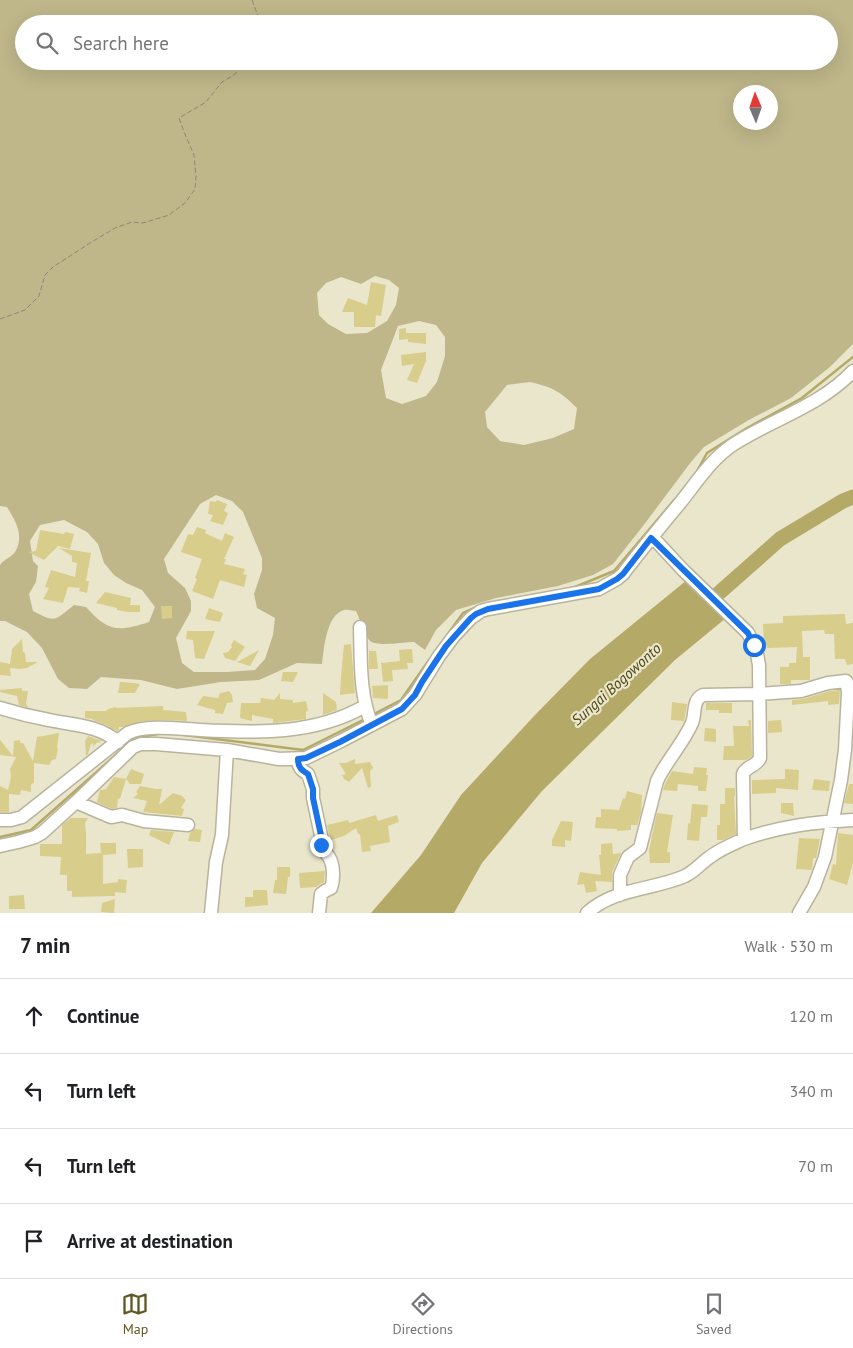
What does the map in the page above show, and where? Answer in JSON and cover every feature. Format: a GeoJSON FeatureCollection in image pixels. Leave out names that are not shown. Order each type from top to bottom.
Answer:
{"type":"FeatureCollection","features":[{"type":"Feature","properties":{"kind":"street"},"geometry":{"type":"LineString","coordinates":[[0,846],[35,837],[48,828],[136,745],[156,744],[227,750],[279,759],[306,758],[368,716],[402,709],[415,695],[446,646],[476,614],[488,609],[599,589],[617,579],[681,502],[698,478],[721,454],[734,444],[816,400],[843,382],[853,371]]}},
{"type":"Feature","properties":{"kind":"street"},"geometry":{"type":"LineString","coordinates":[[651,538],[748,633],[758,654],[760,761],[744,771],[743,774],[744,839]]}},
{"type":"Feature","properties":{"kind":"street"},"geometry":{"type":"LineString","coordinates":[[360,627],[362,681],[368,716]]}},
{"type":"Feature","properties":{"kind":"street"},"geometry":{"type":"LineString","coordinates":[[620,895],[620,875],[628,858],[640,848],[657,781],[689,730],[697,699],[703,695],[801,691],[828,683],[847,681],[845,750],[841,780],[825,857],[814,887],[799,913]]}},
{"type":"Feature","properties":{"kind":"street"},"geometry":{"type":"LineString","coordinates":[[0,708],[31,717],[75,724],[111,736],[118,742]]}},
{"type":"Feature","properties":{"kind":"street"},"geometry":{"type":"LineString","coordinates":[[0,820],[11,820],[22,816],[134,730],[161,728],[232,732],[284,730],[333,721],[353,713],[368,716]]}},
{"type":"Feature","properties":{"kind":"street"},"geometry":{"type":"LineString","coordinates":[[211,913],[216,862],[222,835],[227,750]]}},
{"type":"Feature","properties":{"kind":"street"},"geometry":{"type":"LineString","coordinates":[[298,759],[298,765],[301,770],[308,774],[313,789],[322,850],[329,858],[334,879],[331,888],[321,894],[319,913]]}},
{"type":"Feature","properties":{"kind":"street"},"geometry":{"type":"LineString","coordinates":[[76,802],[110,816],[122,815],[144,821],[188,825]]}},
{"type":"Feature","properties":{"kind":"street"},"geometry":{"type":"LineString","coordinates":[[587,913],[604,901],[688,874],[710,856],[744,839],[799,824],[853,820]]}},
{"type":"Feature","properties":{"kind":"path"},"geometry":{"type":"LineString","coordinates":[[252,0],[258,15]]}},
{"type":"Feature","properties":{"kind":"path"},"geometry":{"type":"LineString","coordinates":[[0,319],[25,310],[39,296],[45,275],[53,267],[90,243],[115,228],[132,222],[143,222],[169,215],[184,204],[195,189],[196,177],[194,155],[179,118],[206,102],[222,82],[234,76],[239,70]]}},
{"type":"Feature","properties":{"kind":"shaded area"},"geometry":{"type":"Polygon","coordinates":[[[0,0],[853,0],[853,344],[830,367],[791,398],[747,421],[704,447],[613,564],[593,575],[558,586],[496,598],[456,610],[436,630],[425,650],[414,642],[374,643],[370,641],[364,631],[356,611],[344,610],[333,618],[330,625],[322,664],[297,663],[259,680],[221,682],[177,689],[141,680],[101,677],[87,689],[69,688],[58,679],[42,648],[27,632],[5,621],[0,621],[0,565],[15,552],[19,540],[18,528],[7,507],[0,506],[0,0]],[[375,276],[361,284],[341,277],[326,283],[317,293],[319,315],[328,324],[346,334],[367,333],[387,321],[396,305],[399,288],[389,280],[375,276]],[[419,321],[398,326],[381,370],[386,398],[402,404],[426,396],[437,382],[445,356],[445,337],[436,325],[419,321]],[[530,382],[507,385],[485,412],[487,427],[500,441],[524,445],[553,438],[574,429],[577,408],[556,391],[530,382]],[[216,495],[200,504],[164,559],[168,573],[185,588],[191,601],[191,611],[176,638],[182,663],[194,672],[255,670],[265,659],[273,635],[275,618],[257,608],[254,594],[262,570],[262,558],[243,512],[232,501],[216,495]],[[64,520],[40,525],[30,541],[33,561],[38,566],[36,582],[29,594],[33,611],[51,619],[58,617],[74,605],[86,607],[101,621],[114,628],[129,627],[149,622],[155,607],[142,590],[114,575],[104,563],[98,544],[87,532],[64,520]]]}},
{"type":"Feature","properties":{"kind":"water"},"geometry":{"type":"Polygon","coordinates":[[[687,580],[726,618],[675,660],[542,791],[482,863],[454,913],[371,913],[421,855],[461,795],[534,716],[590,659],[687,580]]]}},
{"type":"Feature","properties":{"kind":"building"},"geometry":{"type":"Polygon","coordinates":[[[371,282],[386,285],[381,316],[376,315],[375,327],[354,327],[354,312],[342,312],[348,298],[367,305],[371,282]]]}},
{"type":"Feature","properties":{"kind":"building"},"geometry":{"type":"Polygon","coordinates":[[[406,328],[406,333],[426,333],[426,344],[408,342],[408,339],[399,340],[399,329],[406,328]]]}},
{"type":"Feature","properties":{"kind":"building"},"geometry":{"type":"Polygon","coordinates":[[[426,352],[426,361],[417,383],[407,380],[414,364],[402,366],[401,355],[426,352]]]}},
{"type":"Feature","properties":{"kind":"building"},"geometry":{"type":"Polygon","coordinates":[[[217,500],[227,504],[224,511],[228,513],[223,525],[210,521],[213,515],[208,514],[210,501],[216,502],[217,500]]]}},
{"type":"Feature","properties":{"kind":"building"},"geometry":{"type":"Polygon","coordinates":[[[197,527],[206,530],[205,533],[222,541],[225,533],[234,537],[224,559],[226,559],[224,564],[245,569],[243,574],[247,575],[244,587],[220,580],[213,599],[192,591],[202,559],[181,552],[188,534],[193,535],[197,527]]]}},
{"type":"Feature","properties":{"kind":"building"},"geometry":{"type":"Polygon","coordinates":[[[40,530],[74,534],[70,549],[58,546],[44,560],[28,552],[36,551],[40,530]]]}},
{"type":"Feature","properties":{"kind":"building"},"geometry":{"type":"Polygon","coordinates":[[[59,548],[91,553],[86,581],[89,581],[87,593],[79,591],[80,588],[68,587],[63,603],[43,599],[49,588],[45,587],[51,570],[75,577],[77,563],[72,562],[72,556],[59,548]]]}},
{"type":"Feature","properties":{"kind":"building"},"geometry":{"type":"Polygon","coordinates":[[[105,592],[131,598],[130,605],[140,605],[140,612],[117,610],[117,608],[96,603],[105,592]]]}},
{"type":"Feature","properties":{"kind":"building"},"geometry":{"type":"Polygon","coordinates":[[[161,606],[172,606],[172,618],[162,619],[161,606]]]}},
{"type":"Feature","properties":{"kind":"building"},"geometry":{"type":"Polygon","coordinates":[[[209,608],[223,613],[220,622],[205,619],[209,608]]]}},
{"type":"Feature","properties":{"kind":"building"},"geometry":{"type":"Polygon","coordinates":[[[845,614],[846,624],[853,623],[853,664],[847,665],[845,659],[835,659],[834,634],[825,634],[824,630],[802,631],[803,657],[810,657],[810,680],[791,680],[791,684],[780,684],[780,667],[789,667],[789,663],[796,663],[797,647],[767,648],[766,644],[764,644],[763,624],[783,623],[783,616],[845,614]]]}},
{"type":"Feature","properties":{"kind":"building"},"geometry":{"type":"Polygon","coordinates":[[[187,631],[215,631],[204,659],[195,658],[193,640],[186,639],[187,631]]]}},
{"type":"Feature","properties":{"kind":"building"},"geometry":{"type":"Polygon","coordinates":[[[22,639],[26,662],[38,662],[27,668],[10,668],[11,676],[0,675],[0,662],[10,664],[12,649],[22,639]]]}},
{"type":"Feature","properties":{"kind":"building"},"geometry":{"type":"Polygon","coordinates":[[[234,640],[245,647],[235,661],[225,658],[223,653],[228,652],[234,640]]]}},
{"type":"Feature","properties":{"kind":"building"},"geometry":{"type":"Polygon","coordinates":[[[351,644],[355,693],[340,695],[344,645],[351,644]]]}},
{"type":"Feature","properties":{"kind":"building"},"geometry":{"type":"Polygon","coordinates":[[[412,649],[413,663],[407,663],[408,669],[392,670],[393,681],[383,682],[381,663],[400,661],[399,650],[412,649]]]}},
{"type":"Feature","properties":{"kind":"building"},"geometry":{"type":"Polygon","coordinates":[[[259,650],[250,666],[237,662],[259,650]]]}},
{"type":"Feature","properties":{"kind":"building"},"geometry":{"type":"Polygon","coordinates":[[[369,650],[376,651],[378,669],[369,669],[369,650]]]}},
{"type":"Feature","properties":{"kind":"building"},"geometry":{"type":"Polygon","coordinates":[[[283,672],[298,672],[293,682],[281,681],[283,672]]]}},
{"type":"Feature","properties":{"kind":"building"},"geometry":{"type":"Polygon","coordinates":[[[120,682],[140,684],[135,693],[118,693],[120,682]]]}},
{"type":"Feature","properties":{"kind":"building"},"geometry":{"type":"Polygon","coordinates":[[[388,685],[388,699],[373,698],[372,686],[388,685]]]}},
{"type":"Feature","properties":{"kind":"building"},"geometry":{"type":"Polygon","coordinates":[[[22,688],[22,691],[28,691],[26,704],[29,708],[19,705],[17,696],[0,692],[0,690],[22,688]]]}},
{"type":"Feature","properties":{"kind":"building"},"geometry":{"type":"Polygon","coordinates":[[[840,690],[839,704],[828,705],[828,701],[792,705],[792,700],[840,690]]]}},
{"type":"Feature","properties":{"kind":"building"},"geometry":{"type":"Polygon","coordinates":[[[229,691],[233,702],[227,703],[223,714],[215,713],[215,710],[197,705],[203,696],[218,698],[220,693],[229,691]]]}},
{"type":"Feature","properties":{"kind":"building"},"geometry":{"type":"Polygon","coordinates":[[[280,693],[280,699],[293,700],[293,703],[306,701],[308,710],[306,712],[306,719],[273,723],[273,719],[252,715],[252,721],[240,718],[241,703],[260,703],[261,698],[274,700],[280,693]]]}},
{"type":"Feature","properties":{"kind":"building"},"geometry":{"type":"Polygon","coordinates":[[[323,693],[336,702],[337,710],[323,715],[323,693]]]}},
{"type":"Feature","properties":{"kind":"building"},"geometry":{"type":"Polygon","coordinates":[[[672,702],[687,704],[684,721],[671,720],[672,702]]]}},
{"type":"Feature","properties":{"kind":"building"},"geometry":{"type":"Polygon","coordinates":[[[706,703],[732,703],[732,713],[706,710],[706,703]]]}},
{"type":"Feature","properties":{"kind":"building"},"geometry":{"type":"Polygon","coordinates":[[[163,706],[163,710],[186,712],[187,721],[143,721],[119,727],[117,731],[93,719],[85,718],[85,711],[106,711],[116,707],[163,706]]]}},
{"type":"Feature","properties":{"kind":"building"},"geometry":{"type":"Polygon","coordinates":[[[748,720],[751,720],[752,756],[746,760],[723,760],[724,746],[734,746],[733,726],[749,726],[748,720]]]}},
{"type":"Feature","properties":{"kind":"building"},"geometry":{"type":"Polygon","coordinates":[[[781,720],[782,732],[768,733],[768,721],[781,720]]]}},
{"type":"Feature","properties":{"kind":"building"},"geometry":{"type":"Polygon","coordinates":[[[705,728],[716,729],[716,742],[704,741],[705,728]]]}},
{"type":"Feature","properties":{"kind":"building"},"geometry":{"type":"Polygon","coordinates":[[[59,733],[56,759],[52,760],[49,765],[34,763],[34,783],[31,784],[31,792],[21,790],[20,795],[9,794],[9,812],[0,812],[0,786],[8,790],[11,777],[10,769],[16,757],[0,755],[0,740],[13,756],[14,741],[20,740],[20,743],[23,743],[33,761],[37,737],[59,733]]]}},
{"type":"Feature","properties":{"kind":"building"},"geometry":{"type":"Polygon","coordinates":[[[88,736],[102,741],[96,743],[93,747],[93,743],[91,744],[86,756],[85,741],[88,736]]]}},
{"type":"Feature","properties":{"kind":"building"},"geometry":{"type":"Polygon","coordinates":[[[355,759],[355,764],[370,762],[373,768],[370,771],[371,787],[368,788],[362,768],[349,782],[344,779],[342,775],[346,774],[339,763],[346,763],[355,759]]]}},
{"type":"Feature","properties":{"kind":"building"},"geometry":{"type":"Polygon","coordinates":[[[694,767],[707,768],[706,791],[698,791],[698,786],[678,784],[677,791],[663,790],[672,771],[693,774],[694,767]]]}},
{"type":"Feature","properties":{"kind":"building"},"geometry":{"type":"Polygon","coordinates":[[[131,769],[144,774],[141,784],[130,784],[126,779],[131,769]]]}},
{"type":"Feature","properties":{"kind":"building"},"geometry":{"type":"Polygon","coordinates":[[[785,769],[799,770],[798,790],[776,788],[776,793],[752,794],[752,780],[785,779],[785,769]]]}},
{"type":"Feature","properties":{"kind":"building"},"geometry":{"type":"Polygon","coordinates":[[[114,777],[126,779],[120,799],[118,798],[117,808],[112,809],[97,802],[100,790],[106,789],[114,777]]]}},
{"type":"Feature","properties":{"kind":"building"},"geometry":{"type":"Polygon","coordinates":[[[814,779],[830,781],[829,791],[812,790],[814,779]]]}},
{"type":"Feature","properties":{"kind":"building"},"geometry":{"type":"Polygon","coordinates":[[[849,784],[853,784],[853,804],[844,803],[849,784]]]}},
{"type":"Feature","properties":{"kind":"building"},"geometry":{"type":"Polygon","coordinates":[[[140,786],[162,789],[159,805],[173,793],[182,796],[186,800],[181,808],[184,809],[182,816],[143,812],[147,801],[133,798],[138,794],[136,792],[140,786]]]}},
{"type":"Feature","properties":{"kind":"building"},"geometry":{"type":"Polygon","coordinates":[[[725,788],[735,788],[736,834],[723,840],[717,840],[717,825],[720,825],[720,804],[725,804],[725,788]]]}},
{"type":"Feature","properties":{"kind":"building"},"geometry":{"type":"Polygon","coordinates":[[[627,791],[642,795],[641,813],[637,825],[631,825],[631,830],[617,831],[617,829],[595,828],[596,817],[601,817],[601,809],[619,810],[627,791]]]}},
{"type":"Feature","properties":{"kind":"building"},"geometry":{"type":"Polygon","coordinates":[[[781,803],[793,803],[794,816],[781,813],[781,803]]]}},
{"type":"Feature","properties":{"kind":"building"},"geometry":{"type":"Polygon","coordinates":[[[692,804],[708,805],[707,817],[701,817],[699,841],[687,840],[692,804]]]}},
{"type":"Feature","properties":{"kind":"building"},"geometry":{"type":"Polygon","coordinates":[[[657,813],[673,815],[667,852],[670,852],[670,863],[650,863],[649,850],[657,813]]]}},
{"type":"Feature","properties":{"kind":"building"},"geometry":{"type":"Polygon","coordinates":[[[376,815],[378,821],[397,815],[399,822],[388,826],[390,842],[370,846],[371,851],[362,852],[360,834],[358,834],[356,828],[344,836],[331,840],[332,847],[329,845],[330,838],[327,825],[348,820],[349,823],[376,815]]]}},
{"type":"Feature","properties":{"kind":"building"},"geometry":{"type":"Polygon","coordinates":[[[71,818],[88,818],[85,823],[86,854],[101,853],[100,843],[116,843],[116,854],[103,855],[103,884],[118,882],[118,879],[127,880],[126,893],[115,892],[115,896],[72,897],[72,891],[67,891],[67,875],[60,875],[61,857],[40,856],[40,844],[62,844],[62,825],[71,818]]]}},
{"type":"Feature","properties":{"kind":"building"},"geometry":{"type":"Polygon","coordinates":[[[561,821],[573,822],[571,841],[565,840],[565,847],[552,846],[552,840],[561,821]]]}},
{"type":"Feature","properties":{"kind":"building"},"geometry":{"type":"Polygon","coordinates":[[[195,829],[202,830],[200,842],[188,841],[190,833],[195,829]]]}},
{"type":"Feature","properties":{"kind":"building"},"geometry":{"type":"Polygon","coordinates":[[[151,830],[174,832],[169,845],[149,835],[151,830]]]}},
{"type":"Feature","properties":{"kind":"building"},"geometry":{"type":"Polygon","coordinates":[[[838,833],[853,835],[853,863],[847,885],[829,879],[833,864],[836,865],[838,833]]]}},
{"type":"Feature","properties":{"kind":"building"},"geometry":{"type":"Polygon","coordinates":[[[799,838],[820,839],[816,858],[813,858],[812,870],[796,869],[799,838]]]}},
{"type":"Feature","properties":{"kind":"building"},"geometry":{"type":"Polygon","coordinates":[[[612,843],[613,854],[621,853],[612,872],[612,882],[595,881],[597,891],[586,893],[584,884],[577,885],[580,872],[601,875],[599,855],[601,855],[601,844],[612,843]]]}},
{"type":"Feature","properties":{"kind":"building"},"geometry":{"type":"Polygon","coordinates":[[[127,849],[143,849],[143,867],[128,868],[127,849]]]}},
{"type":"Feature","properties":{"kind":"building"},"geometry":{"type":"Polygon","coordinates":[[[277,867],[290,867],[286,894],[273,893],[275,880],[277,880],[277,867]]]}},
{"type":"Feature","properties":{"kind":"building"},"geometry":{"type":"Polygon","coordinates":[[[325,871],[324,882],[316,887],[300,888],[299,873],[325,871]]]}},
{"type":"Feature","properties":{"kind":"building"},"geometry":{"type":"Polygon","coordinates":[[[253,890],[267,890],[268,905],[245,907],[245,897],[253,897],[253,890]]]}},
{"type":"Feature","properties":{"kind":"building"},"geometry":{"type":"Polygon","coordinates":[[[24,895],[25,909],[9,909],[9,896],[24,895]]]}},
{"type":"Feature","properties":{"kind":"building"},"geometry":{"type":"Polygon","coordinates":[[[115,899],[114,913],[101,912],[102,903],[115,899]]]}},
{"type":"Feature","properties":{"kind":"waterway"},"geometry":{"type":"LineString","coordinates":[[696,473],[707,453],[747,428],[802,398],[853,357]]}},
{"type":"Feature","properties":{"kind":"waterway","name":"Sungai Bogowonto"},"geometry":{"type":"LineString","coordinates":[[702,608],[780,539],[843,501],[853,497]]}},
{"type":"Feature","properties":{"kind":"waterway"},"geometry":{"type":"LineString","coordinates":[[575,587],[614,571],[675,499]]}},
{"type":"Feature","properties":{"kind":"waterway"},"geometry":{"type":"LineString","coordinates":[[450,631],[463,613],[477,607]]}},
{"type":"Feature","properties":{"kind":"waterway"},"geometry":{"type":"LineString","coordinates":[[372,715],[401,700],[429,660]]}},
{"type":"Feature","properties":{"kind":"waterway"},"geometry":{"type":"LineString","coordinates":[[184,735],[303,750],[365,719]]}},
{"type":"Feature","properties":{"kind":"waterway"},"geometry":{"type":"LineString","coordinates":[[137,740],[141,737],[158,734]]}},
{"type":"Feature","properties":{"kind":"waterway"},"geometry":{"type":"LineString","coordinates":[[0,837],[31,830],[118,753]]}},
{"type":"Feature","properties":{"kind":"route"},"geometry":{"type":"LineString","coordinates":[[321,845],[322,840],[313,798],[313,789],[308,774],[301,770],[298,765],[298,759],[306,758],[340,742],[402,709],[415,695],[454,636],[471,618],[481,611],[599,589],[623,574],[651,538],[748,633],[754,645]]}}]}
